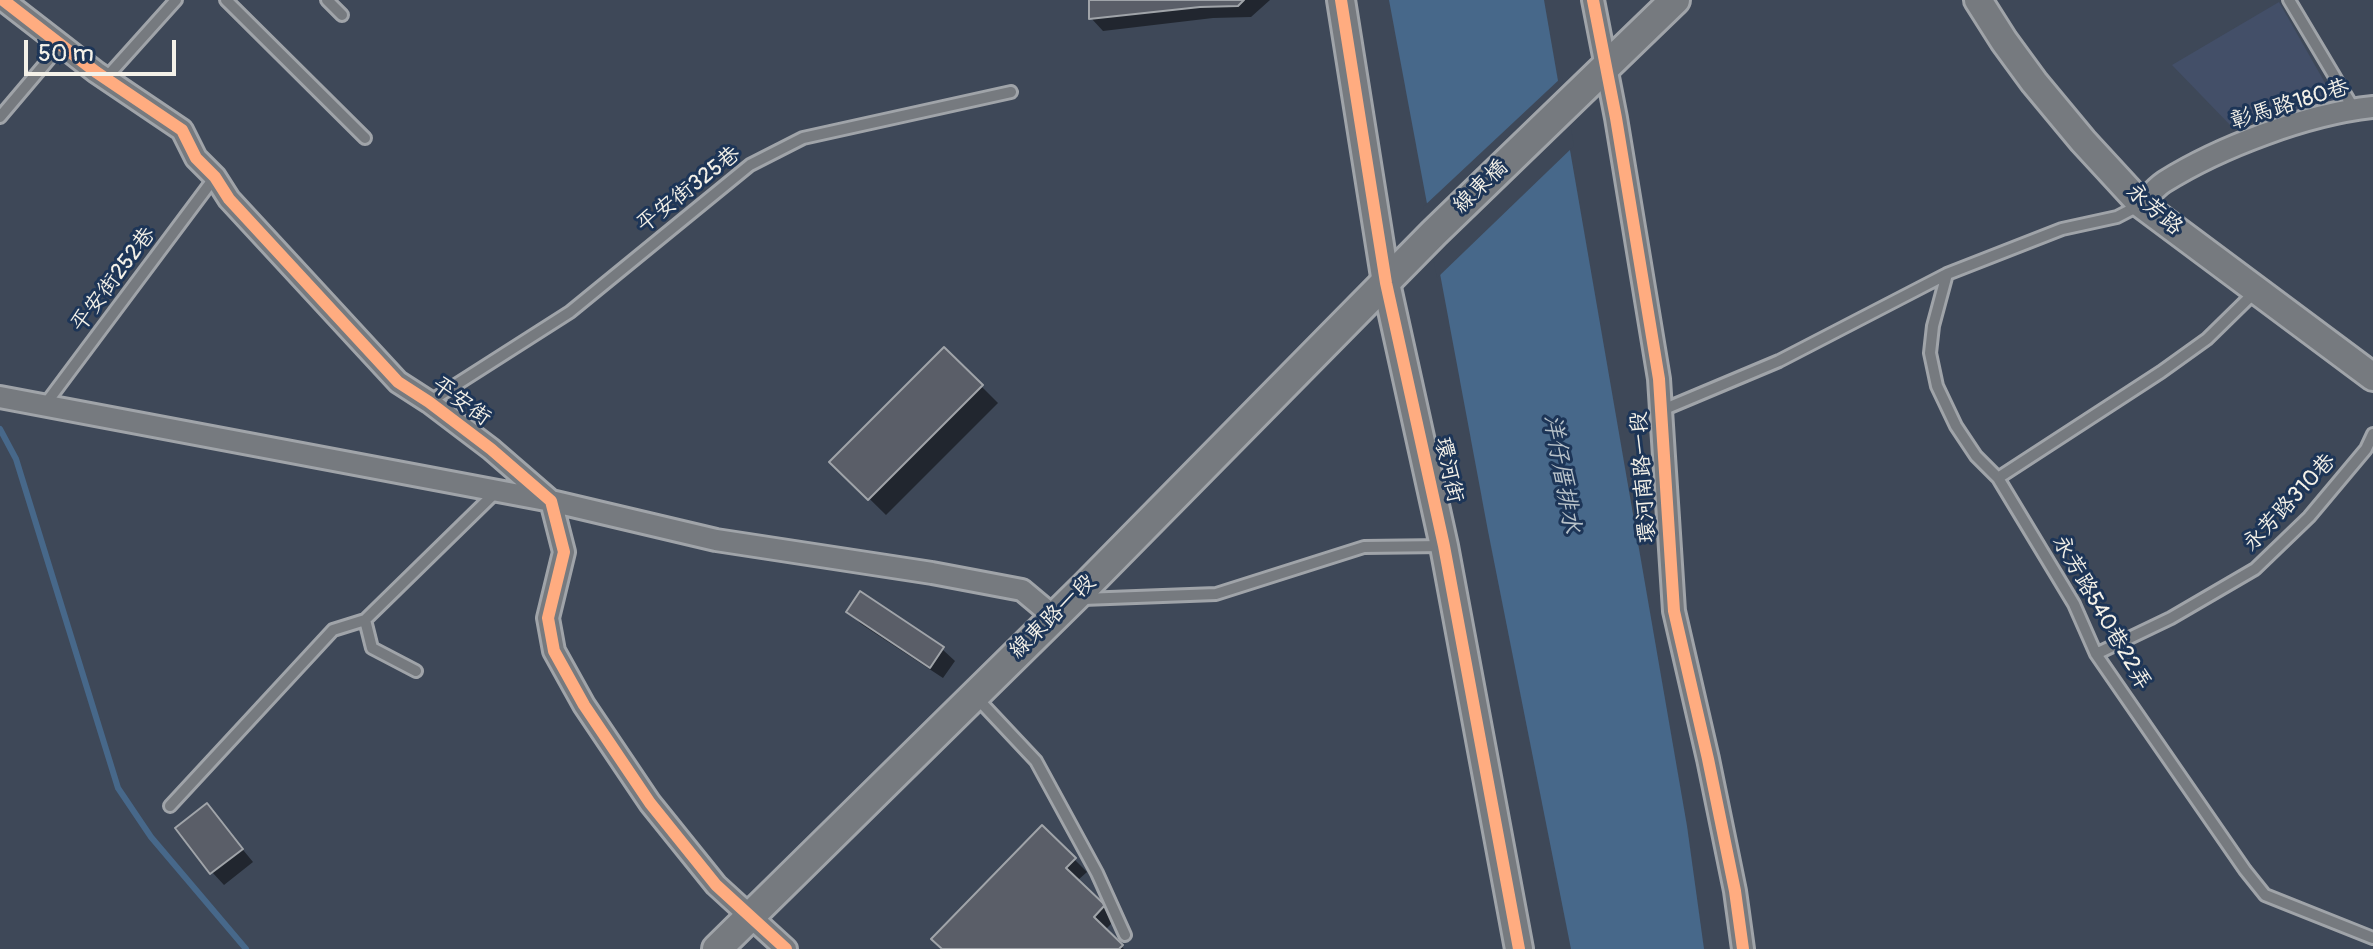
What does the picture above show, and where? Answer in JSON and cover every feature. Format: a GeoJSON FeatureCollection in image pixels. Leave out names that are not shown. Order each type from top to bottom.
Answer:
{"type":"FeatureCollection","features":[{"type":"Feature","properties":{"kind":"main road"},"geometry":{"type":"LineString","coordinates":[[1606,65],[1675,0]]}},
{"type":"Feature","properties":{"kind":"main road","name":"線東橋"},"geometry":{"type":"LineString","coordinates":[[1386,283],[1606,65]]}},
{"type":"Feature","properties":{"kind":"main road","name":"線東路一段"},"geometry":{"type":"LineString","coordinates":[[717,949],[1063,608],[1386,283]]}},
{"type":"Feature","properties":{"kind":"street","name":"平安街"},"geometry":{"type":"LineString","coordinates":[[3,0],[105,79],[182,130],[196,158],[215,177],[229,199],[398,382],[429,402],[528,479],[551,501]]}},
{"type":"Feature","properties":{"kind":"street","name":"環河街"},"geometry":{"type":"LineString","coordinates":[[1341,0],[1386,283],[1444,546],[1519,949]]}},
{"type":"Feature","properties":{"kind":"street","name":"環河南路一段"},"geometry":{"type":"LineString","coordinates":[[1593,0],[1659,379],[1674,611],[1714,788],[1735,891],[1743,949]]}},
{"type":"Feature","properties":{"kind":"street","name":"永芳路"},"geometry":{"type":"LineString","coordinates":[[1978,0],[2034,82],[2141,204],[2373,377]]}},
{"type":"Feature","properties":{"kind":"street","name":"彰馬路180巷"},"geometry":{"type":"LineString","coordinates":[[2141,204],[2161,183],[2249,138],[2364,108]]}},
{"type":"Feature","properties":{"kind":"street"},"geometry":{"type":"LineString","coordinates":[[0,397],[551,501],[716,540],[1022,590],[1063,608]]}},
{"type":"Feature","properties":{"kind":"street"},"geometry":{"type":"LineString","coordinates":[[551,501],[564,552],[548,618],[554,651],[584,705],[650,803],[716,885],[786,949]]}},
{"type":"Feature","properties":{"kind":"lane"},"geometry":{"type":"LineString","coordinates":[[105,79],[176,0]]}},
{"type":"Feature","properties":{"kind":"lane"},"geometry":{"type":"LineString","coordinates":[[226,0],[365,138]]}},
{"type":"Feature","properties":{"kind":"lane"},"geometry":{"type":"LineString","coordinates":[[327,0],[342,15]]}},
{"type":"Feature","properties":{"kind":"lane"},"geometry":{"type":"LineString","coordinates":[[2289,0],[2364,108]]}},
{"type":"Feature","properties":{"kind":"lane"},"geometry":{"type":"LineString","coordinates":[[0,117],[61,45]]}},
{"type":"Feature","properties":{"kind":"lane","name":"平安街325巷"},"geometry":{"type":"LineString","coordinates":[[429,402],[570,312],[750,165],[803,138],[1011,92]]}},
{"type":"Feature","properties":{"kind":"lane","name":"平安街252巷"},"geometry":{"type":"LineString","coordinates":[[44,406],[215,177]]}},
{"type":"Feature","properties":{"kind":"lane"},"geometry":{"type":"LineString","coordinates":[[1659,411],[1779,361],[1947,274],[2062,229],[2117,217],[2141,204]]}},
{"type":"Feature","properties":{"kind":"lane","name":"永芳路540巷22弄"},"geometry":{"type":"LineString","coordinates":[[1947,274],[1933,326],[1930,353],[1937,386],[1956,426],[1976,456],[1998,478],[2074,604],[2096,654],[2265,895],[2373,938]]}},
{"type":"Feature","properties":{"kind":"lane"},"geometry":{"type":"LineString","coordinates":[[1998,478],[2207,339],[2256,290]]}},
{"type":"Feature","properties":{"kind":"lane","name":"永芳路310巷"},"geometry":{"type":"LineString","coordinates":[[2096,654],[2171,618],[2255,569],[2309,517],[2366,449],[2373,434]]}},
{"type":"Feature","properties":{"kind":"lane"},"geometry":{"type":"LineString","coordinates":[[170,806],[333,630],[365,620],[498,491]]}},
{"type":"Feature","properties":{"kind":"lane"},"geometry":{"type":"LineString","coordinates":[[1063,608],[1216,594],[1364,547],[1444,546]]}},
{"type":"Feature","properties":{"kind":"lane"},"geometry":{"type":"LineString","coordinates":[[365,620],[372,648],[416,671]]}},
{"type":"Feature","properties":{"kind":"lane"},"geometry":{"type":"LineString","coordinates":[[973,695],[1036,761],[1097,873],[1125,935]]}},
{"type":"Feature","properties":{"kind":"shaded area"},"geometry":{"type":"Polygon","coordinates":[[[2279,2],[2337,104],[2263,128],[2250,118],[2231,126],[2172,65],[2279,2]]]}},
{"type":"Feature","properties":{"kind":"water","name":"洋仔厝排水"},"geometry":{"type":"Polygon","coordinates":[[[1389,0],[1544,0],[1687,826],[1704,949],[1571,949],[1488,531],[1389,0]]]}},
{"type":"Feature","properties":{"kind":"pier"},"geometry":{"type":"Polygon","coordinates":[[[1562,77],[1574,146],[1437,278],[1423,207],[1562,77]]]}},
{"type":"Feature","properties":{"kind":"building"},"geometry":{"type":"Polygon","coordinates":[[[1089,0],[1244,0],[1238,6],[1089,19],[1089,0]]]}},
{"type":"Feature","properties":{"kind":"building"},"geometry":{"type":"Polygon","coordinates":[[[944,347],[983,385],[868,500],[829,462],[944,347]]]}},
{"type":"Feature","properties":{"kind":"building"},"geometry":{"type":"Polygon","coordinates":[[[860,591],[944,647],[930,668],[846,612],[860,591]]]}},
{"type":"Feature","properties":{"kind":"building"},"geometry":{"type":"Polygon","coordinates":[[[207,803],[243,849],[210,874],[175,828],[207,803]]]}},
{"type":"Feature","properties":{"kind":"building"},"geometry":{"type":"Polygon","coordinates":[[[1042,825],[1076,858],[1066,868],[1105,905],[1094,917],[1123,945],[1119,949],[942,949],[931,939],[1042,825]]]}},
{"type":"Feature","properties":{"kind":"waterway"},"geometry":{"type":"LineString","coordinates":[[0,429],[16,459],[118,788],[151,837],[246,949]]}},
{"type":"Feature","properties":{"kind":"cycle path"},"geometry":{"type":"LineString","coordinates":[[3,0],[96,72],[182,130],[196,158],[215,177],[229,199],[398,382],[491,449],[551,501],[564,552],[548,618],[554,651],[584,705],[650,803],[716,885],[786,949]]}},
{"type":"Feature","properties":{"kind":"cycle path"},"geometry":{"type":"LineString","coordinates":[[1341,0],[1386,283],[1444,546],[1519,949]]}},
{"type":"Feature","properties":{"kind":"cycle path"},"geometry":{"type":"LineString","coordinates":[[1593,0],[1616,118],[1659,379],[1674,611],[1735,891],[1743,949]]}}]}
